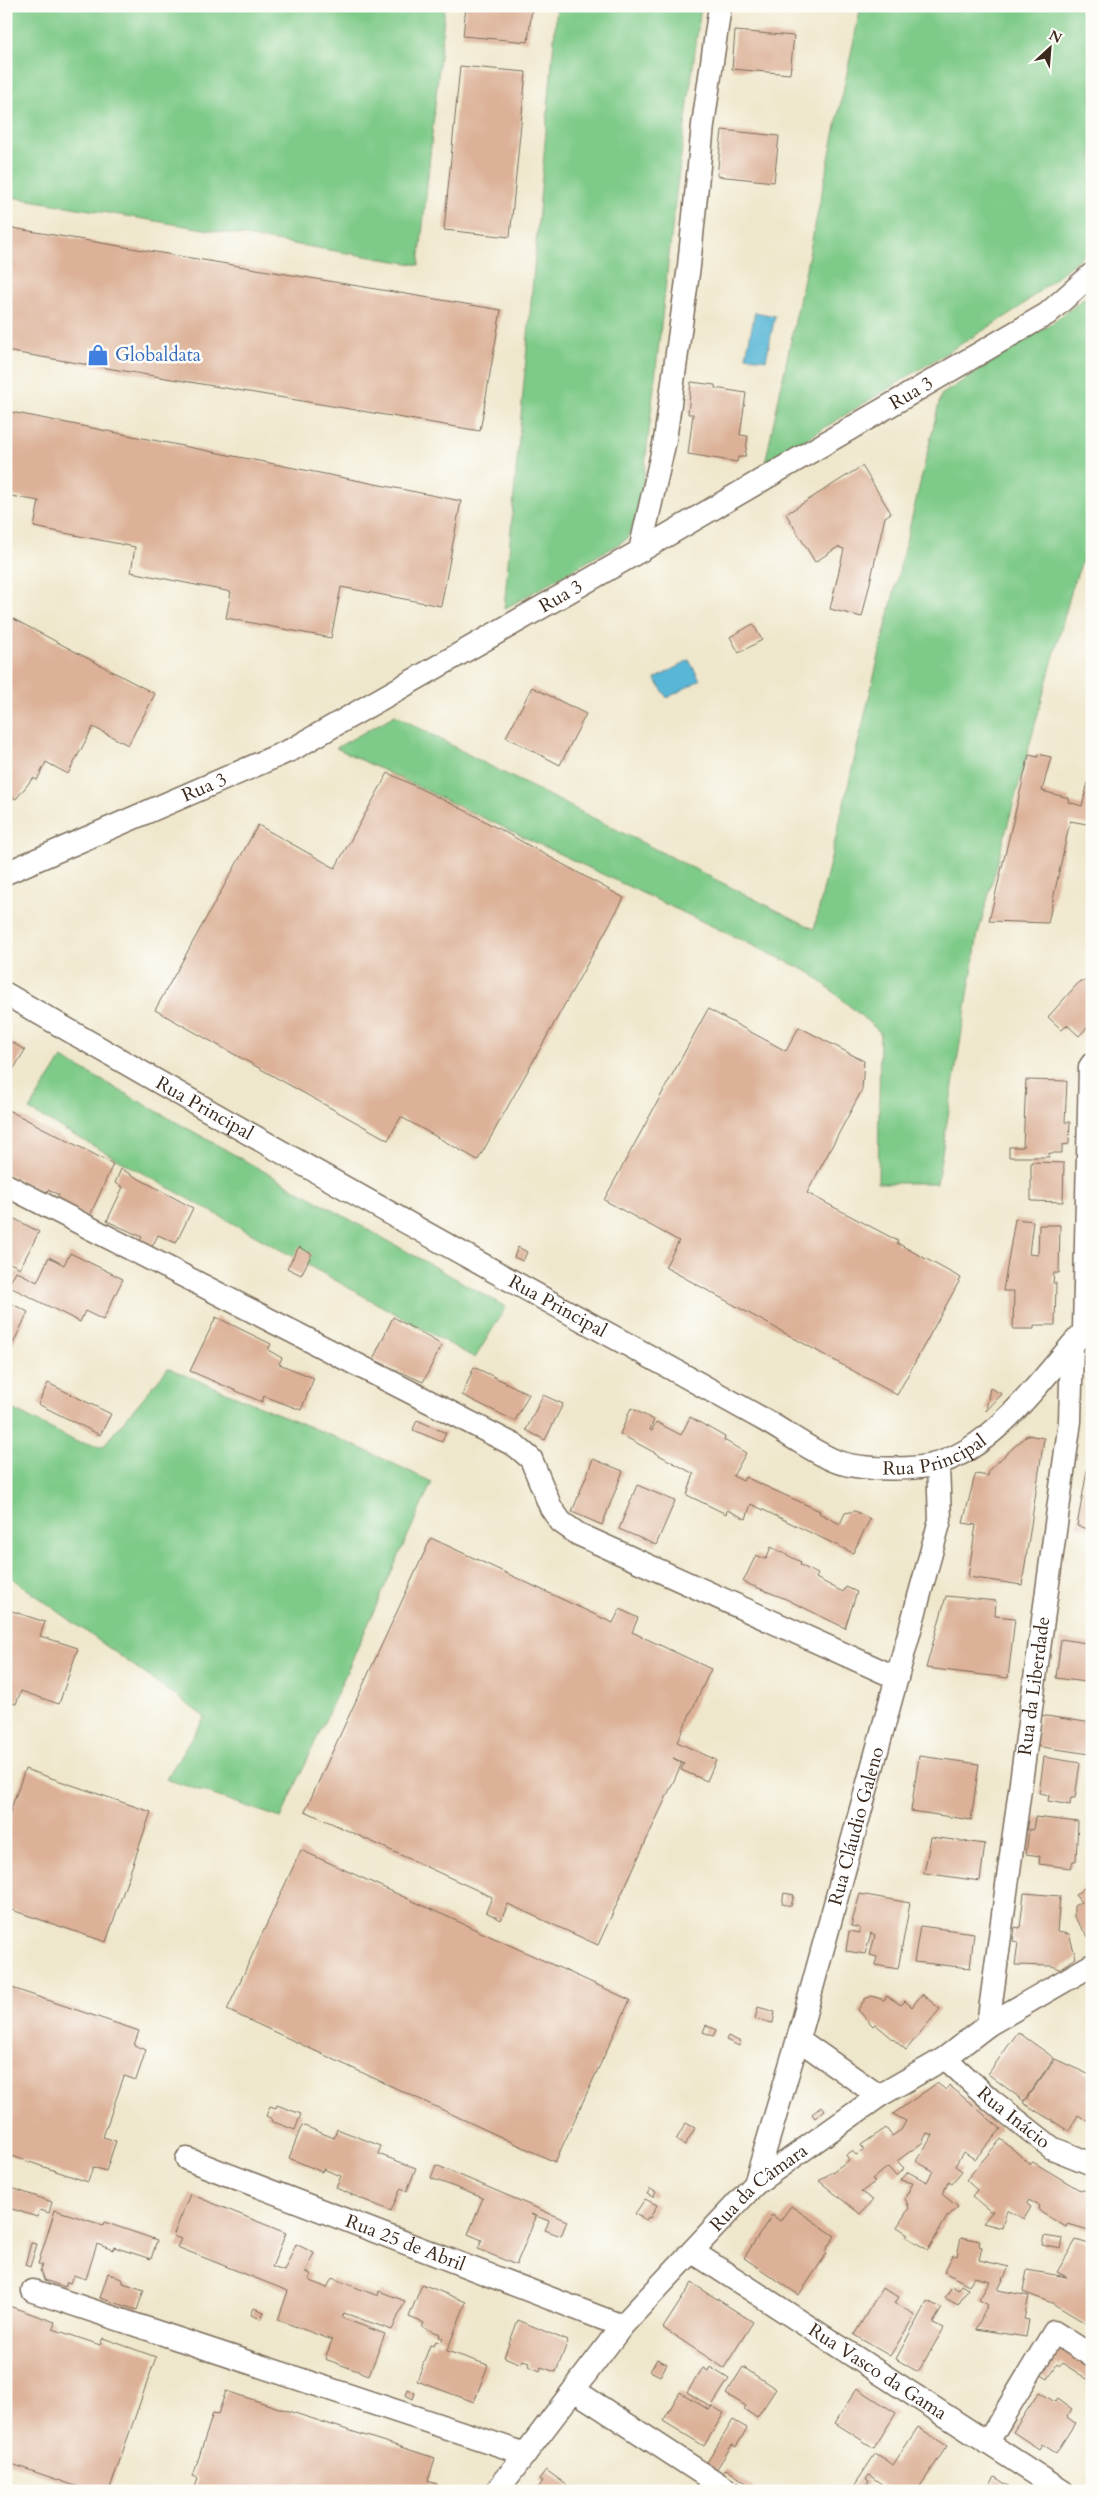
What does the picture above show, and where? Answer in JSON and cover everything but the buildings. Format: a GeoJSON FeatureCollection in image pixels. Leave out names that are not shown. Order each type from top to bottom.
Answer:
{"type":"FeatureCollection","features":[{"type":"Feature","properties":{"kind":"street"},"geometry":{"type":"LineString","coordinates":[[640,551],[665,440],[689,266],[703,125],[720,6]]}},
{"type":"Feature","properties":{"kind":"street","name":"Rua 3"},"geometry":{"type":"LineString","coordinates":[[6,873],[293,749],[640,551],[1047,314],[1092,274]]}},
{"type":"Feature","properties":{"kind":"street","name":"Rua Principal"},"geometry":{"type":"LineString","coordinates":[[6,994],[223,1120],[464,1256],[715,1392],[837,1462],[867,1467],[896,1468],[938,1464],[970,1448],[999,1426],[1083,1333]]}},
{"type":"Feature","properties":{"kind":"street","name":"Rua da Liberdade"},"geometry":{"type":"LineString","coordinates":[[988,2025],[1083,1333],[1090,1067],[1092,1064]]}},
{"type":"Feature","properties":{"kind":"street"},"geometry":{"type":"LineString","coordinates":[[6,1185],[516,1446],[532,1459],[551,1508],[561,1522],[578,1534],[896,1678]]}},
{"type":"Feature","properties":{"kind":"street","name":"Rua Cláudio Galeno"},"geometry":{"type":"LineString","coordinates":[[755,2184],[798,2039],[940,1520],[938,1464]]}},
{"type":"Feature","properties":{"kind":"street","name":"Rua da Câmara"},"geometry":{"type":"LineString","coordinates":[[497,2491],[622,2326],[755,2184],[879,2096],[945,2058],[988,2025],[1092,1965]]}},
{"type":"Feature","properties":{"kind":"street"},"geometry":{"type":"LineString","coordinates":[[798,2039],[879,2096]]}},
{"type":"Feature","properties":{"kind":"street","name":"Rua Inácio"},"geometry":{"type":"LineString","coordinates":[[945,2058],[991,2100],[1052,2148],[1092,2164]]}},
{"type":"Feature","properties":{"kind":"street","name":"Rua 25 de Abril"},"geometry":{"type":"LineString","coordinates":[[187,2159],[622,2326]]}},
{"type":"Feature","properties":{"kind":"street","name":"Rua Vasco da Gama"},"geometry":{"type":"LineString","coordinates":[[693,2252],[1062,2491]]}},
{"type":"Feature","properties":{"kind":"street"},"geometry":{"type":"LineString","coordinates":[[33,2291],[526,2454]]}},
{"type":"Feature","properties":{"kind":"street"},"geometry":{"type":"LineString","coordinates":[[987,2443],[1054,2332],[1092,2356]]}},
{"type":"Feature","properties":{"kind":"street"},"geometry":{"type":"LineString","coordinates":[[574,2390],[729,2491]]}},
{"type":"Feature","properties":{"kind":"green space"},"geometry":{"type":"Polygon","coordinates":[[[6,6],[445,6],[419,265],[6,196],[6,6]]]}},
{"type":"Feature","properties":{"kind":"green space"},"geometry":{"type":"Polygon","coordinates":[[[557,6],[701,6],[677,186],[640,509],[627,539],[504,609],[557,6]]]}},
{"type":"Feature","properties":{"kind":"green space"},"geometry":{"type":"Polygon","coordinates":[[[861,6],[1092,6],[1092,248],[1015,311],[765,464],[861,6]]]}},
{"type":"Feature","properties":{"kind":"green space"},"geometry":{"type":"Polygon","coordinates":[[[1092,292],[1092,533],[1072,589],[978,934],[937,1183],[878,1183],[880,1032],[811,973],[336,748],[395,715],[488,765],[814,929],[941,395],[1051,324],[1092,292]]]}},
{"type":"Feature","properties":{"kind":"green space"},"geometry":{"type":"Polygon","coordinates":[[[62,1058],[506,1307],[475,1358],[29,1110],[62,1058]]]}},
{"type":"Feature","properties":{"kind":"green space"},"geometry":{"type":"Polygon","coordinates":[[[168,1368],[356,1446],[432,1482],[281,1818],[166,1779],[205,1717],[6,1574],[6,1406],[77,1442],[103,1446],[168,1368]]]}},
{"type":"Feature","properties":{"kind":"water"},"geometry":{"type":"Polygon","coordinates":[[[755,312],[775,316],[766,360],[746,356],[755,312]]]}},
{"type":"Feature","properties":{"kind":"water"},"geometry":{"type":"Polygon","coordinates":[[[689,660],[700,680],[667,698],[655,679],[689,660]]]}},
{"type":"Feature","properties":{"kind":"place","name":"Globaldata"},"geometry":{"type":"Point","coordinates":[98,355]}}]}
